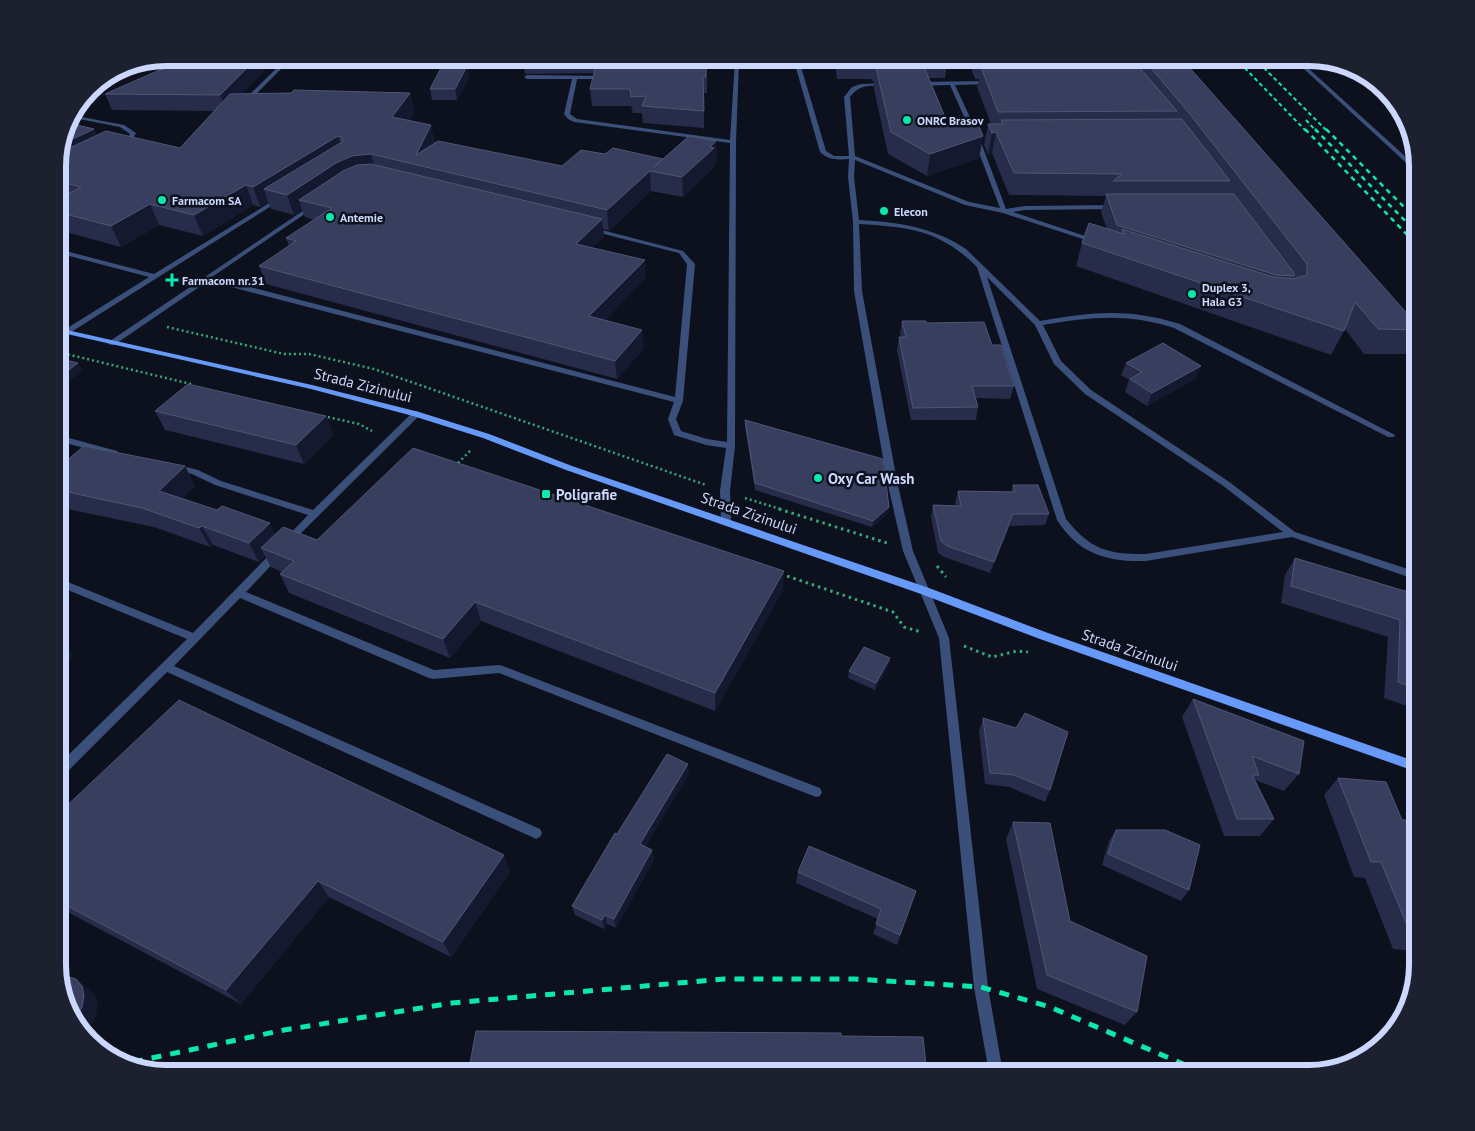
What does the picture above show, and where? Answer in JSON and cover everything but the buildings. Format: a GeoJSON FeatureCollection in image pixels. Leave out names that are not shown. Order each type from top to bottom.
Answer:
{"type":"FeatureCollection","features":[{"type":"Feature","properties":{"kind":"main road","name":"Strada Zizinului"},"geometry":{"type":"LineString","coordinates":[[66,332],[312,387],[416,414],[486,436],[569,468],[726,521],[925,591],[1044,636],[1409,763]]}},
{"type":"Feature","properties":{"kind":"street"},"geometry":{"type":"LineString","coordinates":[[238,110],[281,66]]}},
{"type":"Feature","properties":{"kind":"street"},"geometry":{"type":"LineString","coordinates":[[726,521],[725,491],[731,446],[734,66]]}},
{"type":"Feature","properties":{"kind":"street"},"geometry":{"type":"LineString","coordinates":[[798,66],[823,152],[834,158],[852,158],[967,204],[1004,211],[1107,245]]}},
{"type":"Feature","properties":{"kind":"street"},"geometry":{"type":"LineString","coordinates":[[1304,66],[1409,161]]}},
{"type":"Feature","properties":{"kind":"street"},"geometry":{"type":"LineString","coordinates":[[527,77],[617,78]]}},
{"type":"Feature","properties":{"kind":"street"},"geometry":{"type":"LineString","coordinates":[[575,77],[567,114],[576,121],[733,142]]}},
{"type":"Feature","properties":{"kind":"street"},"geometry":{"type":"LineString","coordinates":[[952,83],[976,137],[1004,211]]}},
{"type":"Feature","properties":{"kind":"street"},"geometry":{"type":"LineString","coordinates":[[908,84],[1000,83]]}},
{"type":"Feature","properties":{"kind":"street"},"geometry":{"type":"LineString","coordinates":[[890,84],[863,85],[854,88],[849,92],[848,97],[852,158],[851,177],[856,222],[858,291],[892,481],[908,551],[944,638],[981,986],[994,1065]]}},
{"type":"Feature","properties":{"kind":"street"},"geometry":{"type":"LineString","coordinates":[[79,118],[122,126],[133,133],[130,139],[114,147]]}},
{"type":"Feature","properties":{"kind":"street"},"geometry":{"type":"LineString","coordinates":[[976,137],[985,137]]}},
{"type":"Feature","properties":{"kind":"street"},"geometry":{"type":"LineString","coordinates":[[66,328],[95,313],[286,194]]}},
{"type":"Feature","properties":{"kind":"street"},"geometry":{"type":"LineString","coordinates":[[112,343],[320,201]]}},
{"type":"Feature","properties":{"kind":"street"},"geometry":{"type":"LineString","coordinates":[[1004,211],[1025,208],[1122,207]]}},
{"type":"Feature","properties":{"kind":"street"},"geometry":{"type":"LineString","coordinates":[[856,222],[898,224],[932,232],[955,243],[1038,324],[1057,362],[1077,383],[1225,483],[1292,534],[1409,573]]}},
{"type":"Feature","properties":{"kind":"street"},"geometry":{"type":"LineString","coordinates":[[577,226],[681,252],[691,264],[679,402],[672,419],[677,433],[706,442],[731,446]]}},
{"type":"Feature","properties":{"kind":"street"},"geometry":{"type":"LineString","coordinates":[[66,253],[154,276]]}},
{"type":"Feature","properties":{"kind":"street"},"geometry":{"type":"LineString","coordinates":[[979,266],[1062,520],[1074,537],[1084,544],[1110,556],[1142,559],[1292,534]]}},
{"type":"Feature","properties":{"kind":"street"},"geometry":{"type":"LineString","coordinates":[[206,278],[679,402]]}},
{"type":"Feature","properties":{"kind":"street"},"geometry":{"type":"LineString","coordinates":[[1038,324],[1107,314],[1134,315],[1163,321],[1177,326],[1391,435]]}},
{"type":"Feature","properties":{"kind":"street"},"geometry":{"type":"LineString","coordinates":[[66,766],[416,414]]}},
{"type":"Feature","properties":{"kind":"street"},"geometry":{"type":"LineString","coordinates":[[66,440],[120,455]]}},
{"type":"Feature","properties":{"kind":"street"},"geometry":{"type":"LineString","coordinates":[[166,466],[195,472],[218,482],[315,514]]}},
{"type":"Feature","properties":{"kind":"street"},"geometry":{"type":"LineString","coordinates":[[66,585],[194,638]]}},
{"type":"Feature","properties":{"kind":"street"},"geometry":{"type":"LineString","coordinates":[[239,593],[433,675],[499,669],[816,792]]}},
{"type":"Feature","properties":{"kind":"street"},"geometry":{"type":"LineString","coordinates":[[166,667],[536,833]]}},
{"type":"Feature","properties":{"kind":"path"},"geometry":{"type":"LineString","coordinates":[[66,311],[95,313]]}},
{"type":"Feature","properties":{"kind":"path"},"geometry":{"type":"LineString","coordinates":[[142,322],[284,354],[309,354],[374,368],[390,376],[506,417],[908,551],[934,562],[948,580]]}},
{"type":"Feature","properties":{"kind":"path"},"geometry":{"type":"LineString","coordinates":[[66,354],[199,386]]}},
{"type":"Feature","properties":{"kind":"path"},"geometry":{"type":"LineString","coordinates":[[321,415],[359,424],[390,440]]}},
{"type":"Feature","properties":{"kind":"path"},"geometry":{"type":"LineString","coordinates":[[450,461],[467,466]]}},
{"type":"Feature","properties":{"kind":"path"},"geometry":{"type":"LineString","coordinates":[[780,574],[893,612],[904,626],[944,638],[992,657],[1017,651],[1032,653]]}},
{"type":"Feature","properties":{"kind":"railway"},"geometry":{"type":"LineString","coordinates":[[1243,66],[1306,131]]}},
{"type":"Feature","properties":{"kind":"railway"},"geometry":{"type":"LineString","coordinates":[[1262,66],[1327,131]]}},
{"type":"Feature","properties":{"kind":"railway"},"geometry":{"type":"LineString","coordinates":[[1306,120],[1316,131]]}},
{"type":"Feature","properties":{"kind":"railway"},"geometry":{"type":"LineString","coordinates":[[1305,129],[1409,237]]}},
{"type":"Feature","properties":{"kind":"railway"},"geometry":{"type":"LineString","coordinates":[[1315,129],[1409,225]]}},
{"type":"Feature","properties":{"kind":"railway"},"geometry":{"type":"LineString","coordinates":[[1326,129],[1409,212]]}},
{"type":"Feature","properties":{"kind":"railway"},"geometry":{"type":"LineString","coordinates":[[139,1061],[284,1030],[452,1003],[724,979],[855,979],[981,987],[1050,1007],[1185,1065]]}},
{"type":"Feature","properties":{"kind":"place","name":"ONRC Brasov"},"geometry":{"type":"Point","coordinates":[907,120]}},
{"type":"Feature","properties":{"kind":"place","name":"Farmacom SA"},"geometry":{"type":"Point","coordinates":[162,200]}},
{"type":"Feature","properties":{"kind":"place","name":"Elecon"},"geometry":{"type":"Point","coordinates":[884,211]}},
{"type":"Feature","properties":{"kind":"place","name":"Antemie"},"geometry":{"type":"Point","coordinates":[330,217]}},
{"type":"Feature","properties":{"kind":"place","name":"Farmacom nr.31"},"geometry":{"type":"Point","coordinates":[172,280]}},
{"type":"Feature","properties":{"kind":"place","name":"Duplex 3, Hala G3"},"geometry":{"type":"Point","coordinates":[1192,294]}},
{"type":"Feature","properties":{"kind":"place","name":"Oxy Car Wash"},"geometry":{"type":"Point","coordinates":[818,478]}},
{"type":"Feature","properties":{"kind":"place","name":"Poligrafie"},"geometry":{"type":"Point","coordinates":[546,494]}}]}
